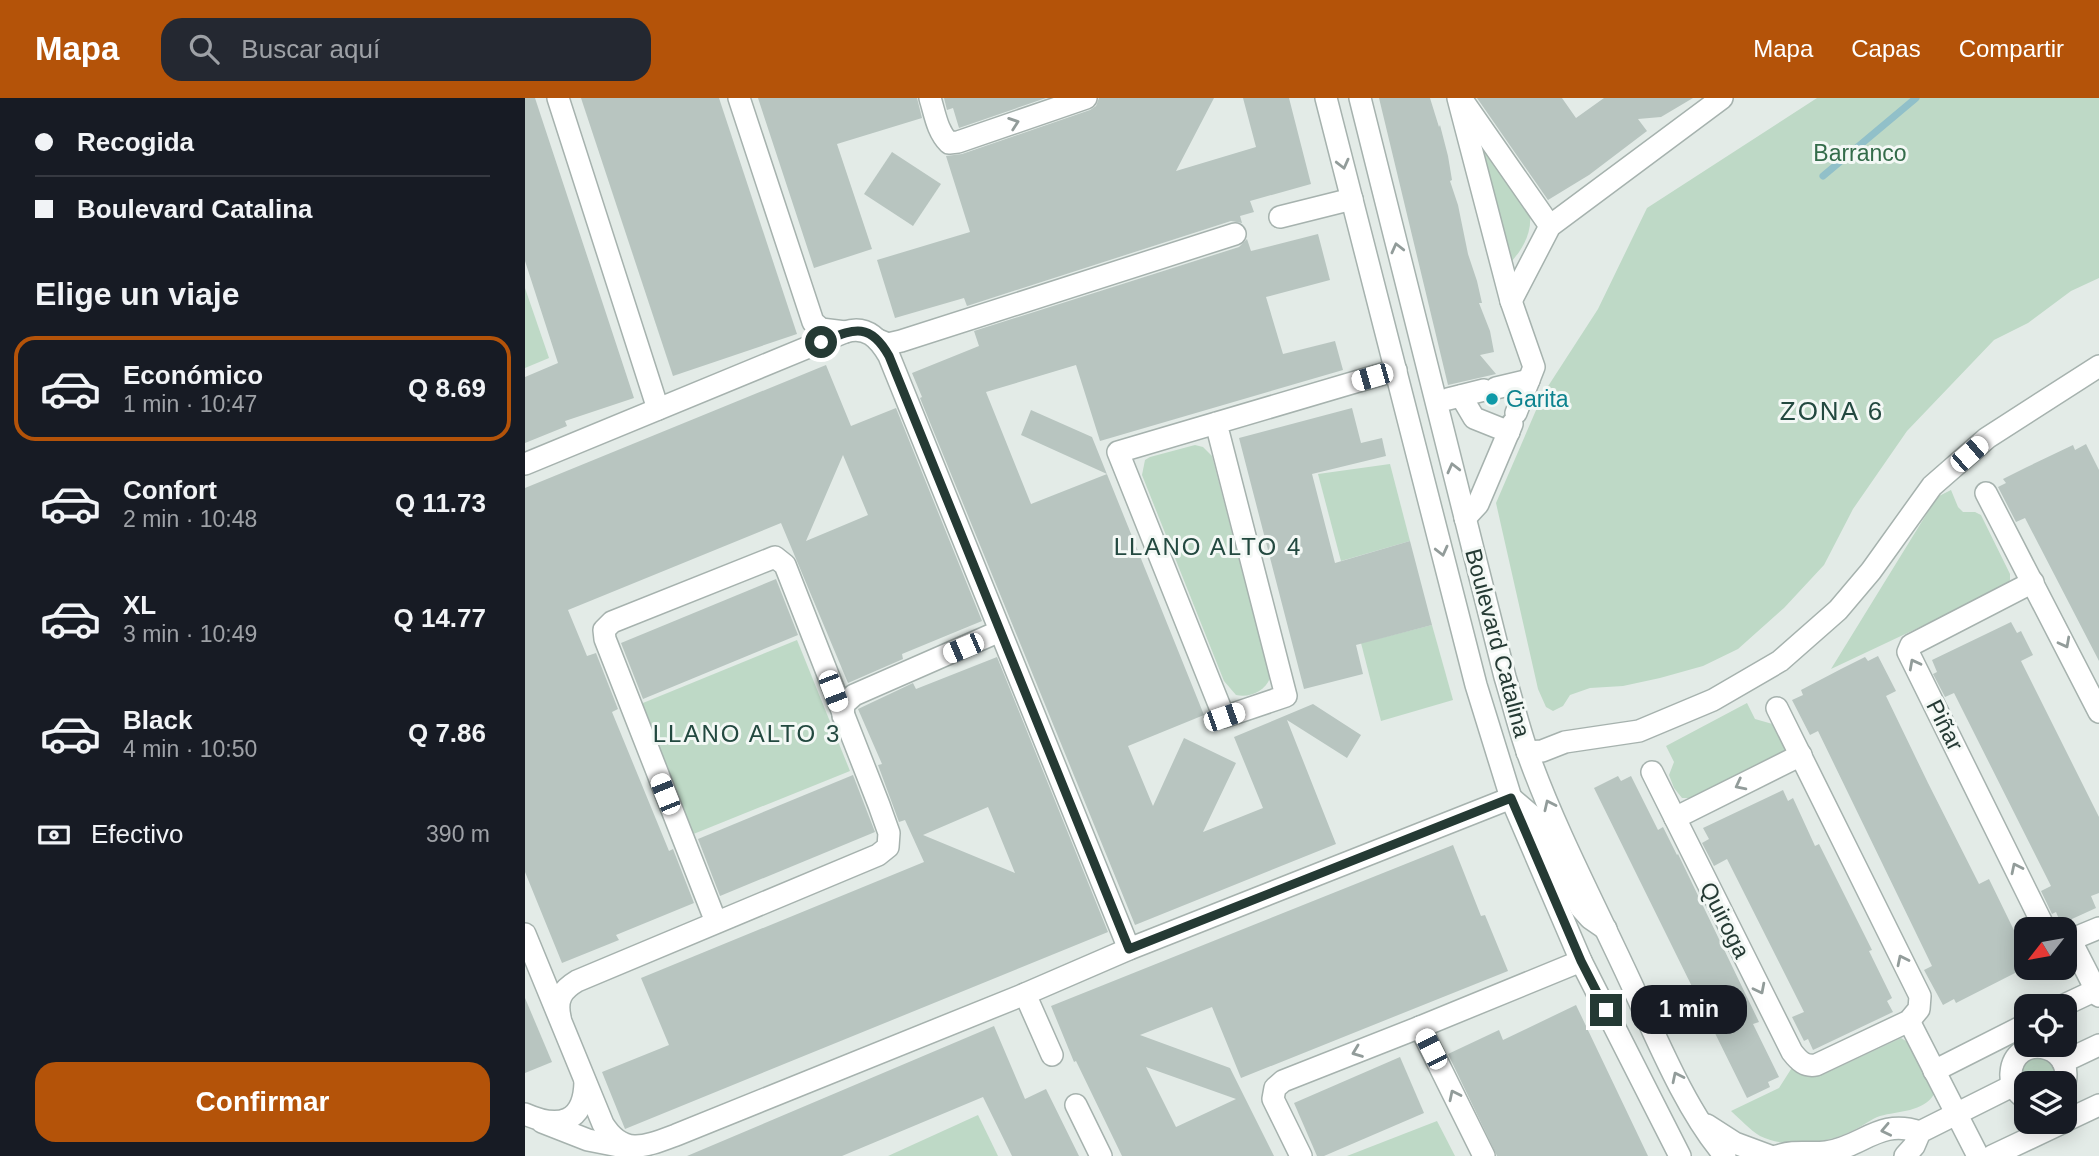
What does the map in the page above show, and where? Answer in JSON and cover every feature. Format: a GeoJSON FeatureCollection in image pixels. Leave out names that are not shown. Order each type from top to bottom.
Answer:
{"type":"FeatureCollection","features":[{"type":"Feature","properties":{"kind":"street"},"geometry":{"type":"LineString","coordinates":[[558,98],[657,409]]}},
{"type":"Feature","properties":{"kind":"street"},"geometry":{"type":"LineString","coordinates":[[739,98],[813,322],[821,329],[845,332]]}},
{"type":"Feature","properties":{"kind":"street"},"geometry":{"type":"LineString","coordinates":[[930,98],[942,136],[949,143],[1086,98]]}},
{"type":"Feature","properties":{"kind":"street","name":"Boulevard Catalina"},"geometry":{"type":"LineString","coordinates":[[1326,98],[1476,685],[1511,798],[1581,961],[1680,1156]]}},
{"type":"Feature","properties":{"kind":"street","name":"Boulevard Catalina"},"geometry":{"type":"LineString","coordinates":[[1360,98],[1505,677],[1527,752],[1655,1034],[1700,1119],[1725,1156]]}},
{"type":"Feature","properties":{"kind":"street"},"geometry":{"type":"LineString","coordinates":[[1459,98],[1550,226]]}},
{"type":"Feature","properties":{"kind":"street"},"geometry":{"type":"LineString","coordinates":[[1459,98],[1511,301],[1534,367],[1478,504],[1465,518]]}},
{"type":"Feature","properties":{"kind":"street"},"geometry":{"type":"LineString","coordinates":[[1511,301],[1550,226],[1722,98]]}},
{"type":"Feature","properties":{"kind":"street"},"geometry":{"type":"LineString","coordinates":[[1280,217],[1352,198]]}},
{"type":"Feature","properties":{"kind":"street"},"geometry":{"type":"LineString","coordinates":[[525,464],[845,332],[859,330],[888,344],[901,341],[1235,234]]}},
{"type":"Feature","properties":{"kind":"street"},"geometry":{"type":"LineString","coordinates":[[878,340],[889,356],[1129,949]]}},
{"type":"Feature","properties":{"kind":"street"},"geometry":{"type":"LineString","coordinates":[[1527,752],[1542,751],[1565,742],[1639,731],[1713,700],[1780,661],[1837,610],[1871,571],[1932,486],[1987,438],[2099,366]]}},
{"type":"Feature","properties":{"kind":"street"},"geometry":{"type":"LineString","coordinates":[[1216,423],[1286,696],[1224,717],[1118,452],[1216,423],[1396,370]]}},
{"type":"Feature","properties":{"kind":"street"},"geometry":{"type":"LineString","coordinates":[[1436,401],[1528,380]]}},
{"type":"Feature","properties":{"kind":"street"},"geometry":{"type":"LineString","coordinates":[[1461,396],[1474,418],[1512,423]]}},
{"type":"Feature","properties":{"kind":"street"},"geometry":{"type":"LineString","coordinates":[[1986,492],[2099,712]]}},
{"type":"Feature","properties":{"kind":"street"},"geometry":{"type":"LineString","coordinates":[[561,1024],[558,1004],[560,998],[563,991],[577,981],[878,855],[888,847],[889,833],[886,822],[785,565],[775,557],[612,622],[604,630],[605,639],[716,922]]}},
{"type":"Feature","properties":{"kind":"street","name":"Piñar"},"geometry":{"type":"LineString","coordinates":[[2033,582],[1911,645],[1908,652],[2039,917]]}},
{"type":"Feature","properties":{"kind":"street"},"geometry":{"type":"LineString","coordinates":[[843,716],[844,704],[854,695],[1000,631]]}},
{"type":"Feature","properties":{"kind":"street"},"geometry":{"type":"LineString","coordinates":[[1777,708],[1920,996],[1919,1009],[1909,1021],[1978,1156]]}},
{"type":"Feature","properties":{"kind":"street"},"geometry":{"type":"LineString","coordinates":[[1675,818],[1801,755]]}},
{"type":"Feature","properties":{"kind":"street","name":"Quiroga"},"geometry":{"type":"LineString","coordinates":[[1651,772],[1798,1061],[1809,1066],[1826,1061],[1909,1021]]}},
{"type":"Feature","properties":{"kind":"street"},"geometry":{"type":"LineString","coordinates":[[534,1118],[588,1140],[611,1146],[629,1147],[660,1141],[1025,994],[1129,949],[1511,798],[1538,821],[1581,908],[1590,918],[1607,929]]}},
{"type":"Feature","properties":{"kind":"street"},"geometry":{"type":"LineString","coordinates":[[2077,938],[2099,928]]}},
{"type":"Feature","properties":{"kind":"street"},"geometry":{"type":"LineString","coordinates":[[525,934],[609,1134],[620,1145],[629,1147]]}},
{"type":"Feature","properties":{"kind":"street"},"geometry":{"type":"LineString","coordinates":[[2077,958],[2097,993],[2077,1000]]}},
{"type":"Feature","properties":{"kind":"street"},"geometry":{"type":"LineString","coordinates":[[1301,1156],[1273,1099],[1275,1088],[1283,1081],[1581,961]]}},
{"type":"Feature","properties":{"kind":"street"},"geometry":{"type":"LineString","coordinates":[[1025,994],[1052,1055]]}},
{"type":"Feature","properties":{"kind":"street"},"geometry":{"type":"LineString","coordinates":[[1420,1027],[1484,1156]]}},
{"type":"Feature","properties":{"kind":"street"},"geometry":{"type":"LineString","coordinates":[[1934,1071],[2014,1031]]}},
{"type":"Feature","properties":{"kind":"street"},"geometry":{"type":"LineString","coordinates":[[2066,1071],[2099,1045]]}},
{"type":"Feature","properties":{"kind":"street"},"geometry":{"type":"LineString","coordinates":[[2014,1079],[2011,1070],[2013,1061],[2026,1049],[2035,1046],[2054,1051],[2063,1071]]}},
{"type":"Feature","properties":{"kind":"street"},"geometry":{"type":"LineString","coordinates":[[534,1118],[559,1122],[577,1113],[584,1102],[585,1082]]}},
{"type":"Feature","properties":{"kind":"street"},"geometry":{"type":"LineString","coordinates":[[1905,1156],[1914,1146],[1920,1132],[1957,1114],[2014,1095]]}},
{"type":"Feature","properties":{"kind":"street"},"geometry":{"type":"LineString","coordinates":[[1076,1105],[1101,1156]]}},
{"type":"Feature","properties":{"kind":"street"},"geometry":{"type":"LineString","coordinates":[[2077,1115],[2099,1105]]}},
{"type":"Feature","properties":{"kind":"street"},"geometry":{"type":"LineString","coordinates":[[1700,1119],[1735,1143],[1770,1156]]}},
{"type":"Feature","properties":{"kind":"street"},"geometry":{"type":"LineString","coordinates":[[1777,1156],[1789,1152],[1844,1149],[1887,1128],[1906,1127],[1920,1132]]}},
{"type":"Feature","properties":{"kind":"street"},"geometry":{"type":"LineString","coordinates":[[1992,1156],[2037,1134]]}},
{"type":"Feature","properties":{"kind":"green space","name":"Barranco"},"geometry":{"type":"Polygon","coordinates":[[[1817,98],[2099,98],[2099,278],[2071,291],[2028,323],[1994,340],[1907,431],[1853,509],[1824,565],[1784,608],[1738,649],[1703,666],[1660,678],[1623,686],[1590,688],[1570,695],[1563,706],[1553,711],[1546,707],[1538,689],[1496,503],[1543,394],[1598,309],[1647,208],[1817,98]]]}},
{"type":"Feature","properties":{"kind":"green space"},"geometry":{"type":"Polygon","coordinates":[[[1484,149],[1529,210],[1529,232],[1508,265],[1480,152],[1484,149]]]}},
{"type":"Feature","properties":{"kind":"green space"},"geometry":{"type":"Polygon","coordinates":[[[525,288],[549,358],[525,368],[525,288]]]}},
{"type":"Feature","properties":{"kind":"green space"},"geometry":{"type":"Polygon","coordinates":[[[1195,445],[1203,447],[1212,456],[1270,678],[1265,687],[1252,694],[1236,695],[1224,681],[1142,475],[1145,460],[1150,457],[1195,445]]]}},
{"type":"Feature","properties":{"kind":"green space"},"geometry":{"type":"Polygon","coordinates":[[[1390,464],[1410,541],[1341,561],[1318,474],[1390,464]]]}},
{"type":"Feature","properties":{"kind":"green space"},"geometry":{"type":"Polygon","coordinates":[[[1951,490],[1963,512],[1981,515],[2010,574],[2007,586],[1831,669],[1937,497],[1951,490]]]}},
{"type":"Feature","properties":{"kind":"green space"},"geometry":{"type":"Polygon","coordinates":[[[1432,625],[1453,700],[1381,721],[1361,643],[1432,625]]]}},
{"type":"Feature","properties":{"kind":"green space"},"geometry":{"type":"Polygon","coordinates":[[[797,640],[850,771],[691,835],[638,705],[797,640]]]}},
{"type":"Feature","properties":{"kind":"green space"},"geometry":{"type":"Polygon","coordinates":[[[1747,703],[1755,719],[1776,725],[1785,746],[1784,751],[1694,798],[1682,798],[1669,775],[1674,762],[1666,746],[1747,703]]]}},
{"type":"Feature","properties":{"kind":"green space"},"geometry":{"type":"Polygon","coordinates":[[[1901,1038],[1911,1044],[1934,1094],[1917,1108],[1880,1116],[1834,1138],[1796,1144],[1760,1136],[1731,1111],[1779,1088],[1793,1066],[1807,1074],[1824,1074],[1901,1038]]]}},
{"type":"Feature","properties":{"kind":"green space"},"geometry":{"type":"Polygon","coordinates":[[[2029,1057],[2040,1057],[2057,1064],[2057,1071],[2019,1071],[2018,1067],[2029,1057]]]}},
{"type":"Feature","properties":{"kind":"green space"},"geometry":{"type":"Polygon","coordinates":[[[978,1115],[998,1156],[888,1156],[978,1115]]]}},
{"type":"Feature","properties":{"kind":"green space"},"geometry":{"type":"Polygon","coordinates":[[[1437,1121],[1455,1156],[1347,1156],[1437,1121]]]}},
{"type":"Feature","properties":{"kind":"building"},"geometry":{"type":"Polygon","coordinates":[[[525,98],[535,98],[634,398],[565,421],[567,426],[525,443],[525,377],[558,363],[525,261],[525,98]]]}},
{"type":"Feature","properties":{"kind":"building"},"geometry":{"type":"Polygon","coordinates":[[[581,98],[719,98],[797,334],[673,376],[581,98]]]}},
{"type":"Feature","properties":{"kind":"building"},"geometry":{"type":"Polygon","coordinates":[[[758,98],[917,98],[922,118],[837,144],[872,249],[814,268],[758,98]]]}},
{"type":"Feature","properties":{"kind":"building"},"geometry":{"type":"Polygon","coordinates":[[[944,98],[1046,98],[959,128],[953,108],[947,110],[944,98]]]}},
{"type":"Feature","properties":{"kind":"building"},"geometry":{"type":"Polygon","coordinates":[[[1099,98],[1214,98],[1176,171],[1256,147],[1243,98],[1289,98],[1311,184],[1250,201],[1254,212],[1240,216],[1242,223],[1231,221],[967,306],[964,298],[895,318],[877,260],[970,232],[946,156],[962,154],[1090,110],[1096,106],[1099,98]]]}},
{"type":"Feature","properties":{"kind":"building"},"geometry":{"type":"Polygon","coordinates":[[[1379,98],[1430,98],[1448,156],[1450,181],[1477,281],[1482,303],[1479,303],[1490,331],[1494,352],[1480,355],[1496,374],[1448,385],[1379,98]]]}},
{"type":"Feature","properties":{"kind":"building"},"geometry":{"type":"Polygon","coordinates":[[[1477,98],[1562,98],[1576,118],[1604,98],[1693,98],[1661,117],[1638,119],[1647,131],[1589,175],[1548,200],[1477,98]]]}},
{"type":"Feature","properties":{"kind":"building"},"geometry":{"type":"Polygon","coordinates":[[[892,152],[941,184],[913,226],[864,194],[892,152]]]}},
{"type":"Feature","properties":{"kind":"building"},"geometry":{"type":"Polygon","coordinates":[[[1318,234],[1330,280],[1266,297],[1283,354],[1335,341],[1343,370],[1100,441],[1076,365],[986,392],[1031,504],[1107,474],[1204,715],[1128,746],[1153,806],[1184,738],[1236,763],[1203,832],[1263,808],[1234,737],[1313,704],[1361,735],[1347,758],[1287,720],[1336,844],[1135,925],[912,373],[979,346],[974,331],[1239,247],[1247,239],[1251,251],[1318,234]]]}},
{"type":"Feature","properties":{"kind":"building"},"geometry":{"type":"Polygon","coordinates":[[[826,365],[851,426],[896,408],[982,621],[902,654],[903,659],[848,683],[781,523],[568,610],[587,656],[596,653],[618,709],[612,712],[669,851],[673,849],[694,903],[616,935],[619,940],[562,963],[525,872],[525,488],[826,365]],[[843,455],[806,541],[868,515],[843,455]]]}},
{"type":"Feature","properties":{"kind":"building"},"geometry":{"type":"Polygon","coordinates":[[[1352,408],[1361,443],[1382,438],[1386,456],[1312,474],[1335,563],[1410,541],[1432,625],[1356,645],[1363,674],[1304,689],[1239,438],[1352,408]]]}},
{"type":"Feature","properties":{"kind":"building"},"geometry":{"type":"Polygon","coordinates":[[[1031,410],[1092,437],[1107,474],[1021,435],[1031,410]]]}},
{"type":"Feature","properties":{"kind":"building"},"geometry":{"type":"Polygon","coordinates":[[[2086,444],[2099,470],[2099,661],[2025,518],[2016,522],[1998,487],[2006,483],[2003,479],[2027,467],[2073,445],[2075,450],[2086,444]]]}},
{"type":"Feature","properties":{"kind":"building"},"geometry":{"type":"Polygon","coordinates":[[[776,579],[798,635],[643,699],[621,643],[776,579]]]}},
{"type":"Feature","properties":{"kind":"building"},"geometry":{"type":"Polygon","coordinates":[[[2011,622],[2017,633],[2021,631],[2033,655],[2021,661],[2099,817],[2099,893],[2091,896],[2096,908],[2076,917],[2058,917],[2056,912],[2052,914],[2041,891],[2051,886],[1954,693],[1945,697],[1933,674],[1937,672],[1932,660],[2011,622]]]}},
{"type":"Feature","properties":{"kind":"building"},"geometry":{"type":"Polygon","coordinates":[[[1878,656],[1896,691],[1886,696],[1928,783],[1979,884],[1989,879],[2014,930],[2014,974],[1956,1003],[1954,999],[1943,1005],[1924,970],[1932,966],[1818,731],[1810,735],[1792,700],[1803,695],[1801,690],[1841,669],[1865,657],[1868,661],[1878,656]]]}},
{"type":"Feature","properties":{"kind":"building"},"geometry":{"type":"Polygon","coordinates":[[[997,657],[1108,932],[625,1129],[602,1072],[669,1045],[641,978],[924,862],[905,820],[899,822],[878,765],[882,764],[858,709],[913,683],[916,689],[997,657]],[[988,807],[923,835],[1015,873],[988,807]]]}},
{"type":"Feature","properties":{"kind":"building"},"geometry":{"type":"Polygon","coordinates":[[[853,775],[875,832],[720,896],[698,839],[853,775]]]}},
{"type":"Feature","properties":{"kind":"building"},"geometry":{"type":"Polygon","coordinates":[[[1618,776],[1621,781],[1631,776],[1658,830],[1663,827],[1759,1022],[1753,1024],[1779,1077],[1768,1082],[1770,1087],[1747,1098],[1594,788],[1618,776]]]}},
{"type":"Feature","properties":{"kind":"building"},"geometry":{"type":"Polygon","coordinates":[[[1783,790],[1788,801],[1793,798],[1815,846],[1819,844],[1872,950],[1869,951],[1892,998],[1887,1001],[1893,1012],[1813,1050],[1808,1039],[1804,1041],[1792,1017],[1804,1012],[1727,859],[1714,866],[1702,843],[1709,839],[1703,828],[1783,790]]]}},
{"type":"Feature","properties":{"kind":"building"},"geometry":{"type":"Polygon","coordinates":[[[1453,845],[1481,916],[1485,915],[1508,971],[1241,1078],[1212,1007],[1140,1035],[1230,1068],[1274,1156],[1122,1156],[1076,1061],[1074,1062],[1051,1006],[1453,845]],[[1146,1067],[1176,1127],[1236,1099],[1146,1067]]]}},
{"type":"Feature","properties":{"kind":"building"},"geometry":{"type":"Polygon","coordinates":[[[525,998],[552,1062],[525,1073],[525,998]]]}},
{"type":"Feature","properties":{"kind":"building"},"geometry":{"type":"Polygon","coordinates":[[[1576,1005],[1648,1156],[1497,1156],[1448,1054],[1499,1030],[1503,1040],[1576,1005]]]}},
{"type":"Feature","properties":{"kind":"building"},"geometry":{"type":"Polygon","coordinates":[[[994,1026],[1025,1099],[1046,1089],[1079,1156],[1012,1156],[983,1097],[842,1156],[687,1156],[994,1026]]]}},
{"type":"Feature","properties":{"kind":"building"},"geometry":{"type":"Polygon","coordinates":[[[1400,1057],[1424,1113],[1324,1156],[1317,1156],[1294,1103],[1400,1057]]]}},
{"type":"Feature","properties":{"kind":"waterway"},"geometry":{"type":"LineString","coordinates":[[1823,176],[1916,98]]}},
{"type":"Feature","properties":{"kind":"place","name":"Garita"},"geometry":{"type":"Point","coordinates":[1492,399]}},
{"type":"Feature","properties":{"kind":"district","name":"ZONA 6"},"geometry":{"type":"Point","coordinates":[1832,411]}},
{"type":"Feature","properties":{"kind":"district","name":"LLANO ALTO 4"},"geometry":{"type":"Point","coordinates":[1208,547]}},
{"type":"Feature","properties":{"kind":"district","name":"LLANO ALTO 3"},"geometry":{"type":"Point","coordinates":[747,734]}},
{"type":"Feature","properties":{"kind":"route"},"geometry":{"type":"LineString","coordinates":[[821,342],[852,330],[866,331],[878,340],[889,356],[1129,949],[1511,798],[1581,961],[1606,1010]]}}]}
